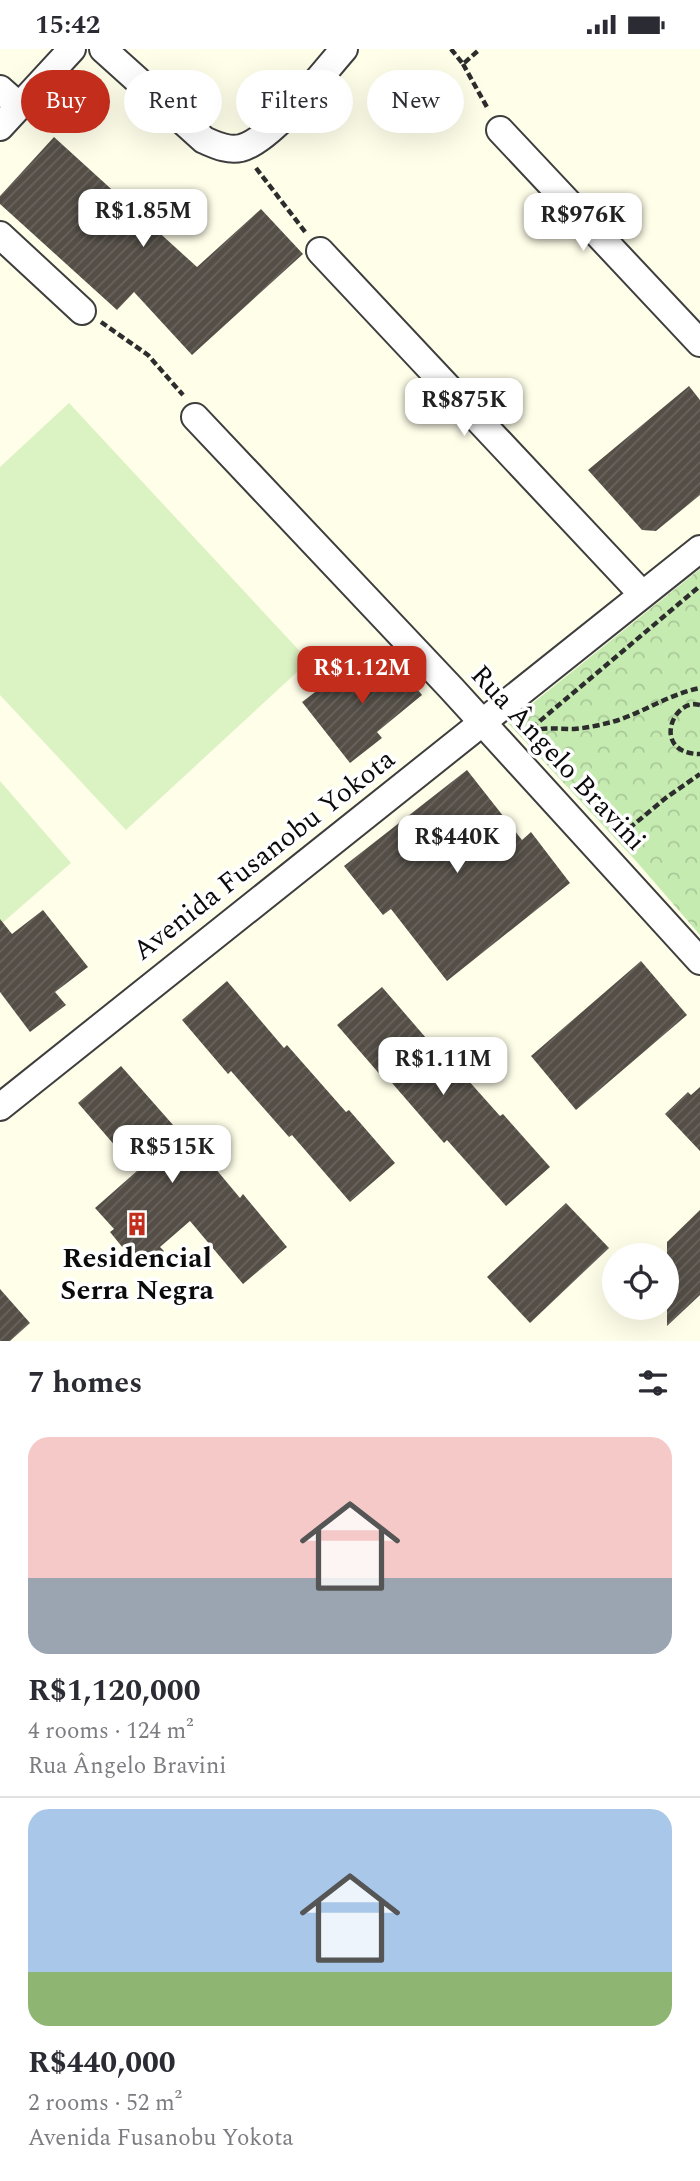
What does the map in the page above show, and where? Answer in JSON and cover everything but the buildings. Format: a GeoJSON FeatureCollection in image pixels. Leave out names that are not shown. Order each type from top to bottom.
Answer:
{"type":"FeatureCollection","features":[{"type":"Feature","properties":{"kind":"street"},"geometry":{"type":"LineString","coordinates":[[0,127],[10,98],[72,49]]}},
{"type":"Feature","properties":{"kind":"street"},"geometry":{"type":"LineString","coordinates":[[103,49],[204,140],[222,148],[241,148],[258,140],[274,127],[344,49]]}},
{"type":"Feature","properties":{"kind":"street"},"geometry":{"type":"LineString","coordinates":[[500,130],[700,343]]}},
{"type":"Feature","properties":{"kind":"street"},"geometry":{"type":"LineString","coordinates":[[0,235],[82,311]]}},
{"type":"Feature","properties":{"kind":"street"},"geometry":{"type":"LineString","coordinates":[[320,251],[642,594]]}},
{"type":"Feature","properties":{"kind":"street","name":"Rua Ângelo Bravini"},"geometry":{"type":"LineString","coordinates":[[195,417],[482,723],[700,961]]}},
{"type":"Feature","properties":{"kind":"street","name":"Avenida Fusanobu Yokota"},"geometry":{"type":"LineString","coordinates":[[0,1107],[700,549]]}},
{"type":"Feature","properties":{"kind":"path"},"geometry":{"type":"LineString","coordinates":[[451,49],[463,64],[500,130]]}},
{"type":"Feature","properties":{"kind":"path"},"geometry":{"type":"LineString","coordinates":[[463,64],[480,49]]}},
{"type":"Feature","properties":{"kind":"path"},"geometry":{"type":"LineString","coordinates":[[241,148],[320,251]]}},
{"type":"Feature","properties":{"kind":"path"},"geometry":{"type":"LineString","coordinates":[[82,311],[130,340],[148,355],[188,401],[195,417]]}},
{"type":"Feature","properties":{"kind":"path"},"geometry":{"type":"LineString","coordinates":[[544,717],[700,586]]}},
{"type":"Feature","properties":{"kind":"path"},"geometry":{"type":"LineString","coordinates":[[528,731],[551,727],[579,729],[613,722],[680,693],[700,688]]}},
{"type":"Feature","properties":{"kind":"path"},"geometry":{"type":"LineString","coordinates":[[680,693],[686,705]]}},
{"type":"Feature","properties":{"kind":"path"},"geometry":{"type":"LineString","coordinates":[[700,705],[686,705],[673,721],[671,737],[679,751],[700,754]]}},
{"type":"Feature","properties":{"kind":"path"},"geometry":{"type":"LineString","coordinates":[[621,835],[700,774]]}},
{"type":"Feature","properties":{"kind":"green space"},"geometry":{"type":"Polygon","coordinates":[[[69,403],[309,661],[126,830],[0,695],[0,467],[69,403]]]}},
{"type":"Feature","properties":{"kind":"green space"},"geometry":{"type":"Polygon","coordinates":[[[700,569],[700,935],[636,861],[508,723],[700,569]]]}},
{"type":"Feature","properties":{"kind":"green space"},"geometry":{"type":"Polygon","coordinates":[[[0,781],[71,863],[0,925],[0,781]]]}},
{"type":"Feature","properties":{"kind":"place","name":"Residencial Serra Negra"},"geometry":{"type":"Point","coordinates":[137,1224]}}]}
